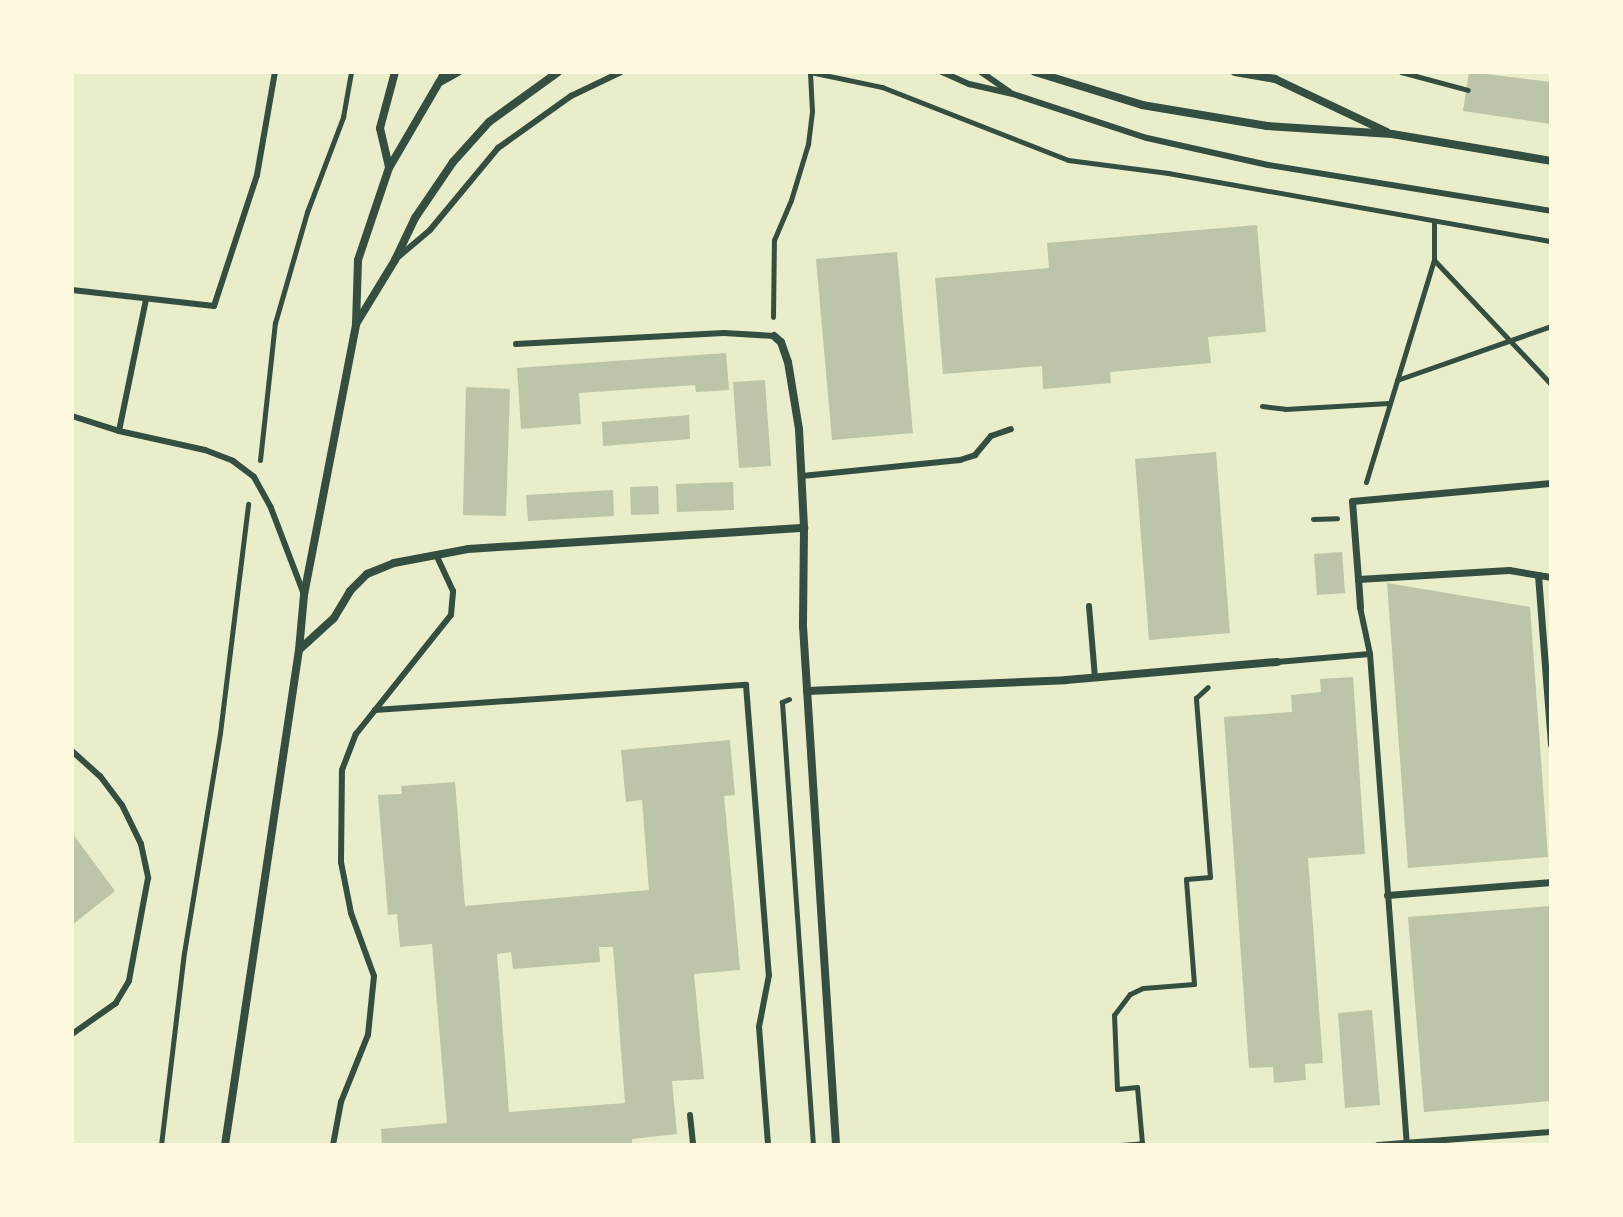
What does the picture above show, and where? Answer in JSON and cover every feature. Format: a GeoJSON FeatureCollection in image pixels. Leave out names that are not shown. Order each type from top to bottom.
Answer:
{"type":"FeatureCollection","features":[{"type":"Feature","properties":{"kind":"street"},"geometry":{"type":"LineString","coordinates":[[389,168],[380,128],[395,72]]}},
{"type":"Feature","properties":{"kind":"street"},"geometry":{"type":"LineString","coordinates":[[225,1145],[299,650],[304,595],[356,324],[358,260],[389,168],[445,72]]}},
{"type":"Feature","properties":{"kind":"street"},"geometry":{"type":"LineString","coordinates":[[439,82],[458,72]]}},
{"type":"Feature","properties":{"kind":"street"},"geometry":{"type":"LineString","coordinates":[[356,324],[395,260],[415,218],[453,162],[489,122],[558,72]]}},
{"type":"Feature","properties":{"kind":"street"},"geometry":{"type":"LineString","coordinates":[[1035,72],[1142,105],[1267,126],[1392,134],[1551,161]]}},
{"type":"Feature","properties":{"kind":"street"},"geometry":{"type":"LineString","coordinates":[[1235,72],[1275,79],[1392,134]]}},
{"type":"Feature","properties":{"kind":"street"},"geometry":{"type":"LineString","coordinates":[[774,336],[781,342],[788,362],[802,476],[803,626],[836,1145]]}},
{"type":"Feature","properties":{"kind":"street"},"geometry":{"type":"LineString","coordinates":[[1360,607],[1352,501],[1551,483]]}},
{"type":"Feature","properties":{"kind":"street"},"geometry":{"type":"LineString","coordinates":[[299,650],[334,618],[350,591],[367,574],[394,563],[468,549],[804,528]]}},
{"type":"Feature","properties":{"kind":"street"},"geometry":{"type":"LineString","coordinates":[[1358,579],[1509,570],[1551,577]]}},
{"type":"Feature","properties":{"kind":"street"},"geometry":{"type":"LineString","coordinates":[[1538,575],[1551,745]]}},
{"type":"Feature","properties":{"kind":"street"},"geometry":{"type":"LineString","coordinates":[[807,691],[1095,677],[1277,662]]}},
{"type":"Feature","properties":{"kind":"street"},"geometry":{"type":"LineString","coordinates":[[1387,895],[1551,882]]}},
{"type":"Feature","properties":{"kind":"lane"},"geometry":{"type":"LineString","coordinates":[[72,290],[214,306],[257,175],[275,72]]}},
{"type":"Feature","properties":{"kind":"lane"},"geometry":{"type":"LineString","coordinates":[[395,260],[430,230],[498,148],[571,96],[621,72]]}},
{"type":"Feature","properties":{"kind":"lane"},"geometry":{"type":"LineString","coordinates":[[942,72],[969,84],[1013,94],[1177,145],[1268,165],[1551,211]]}},
{"type":"Feature","properties":{"kind":"lane"},"geometry":{"type":"LineString","coordinates":[[981,72],[1013,94]]}},
{"type":"Feature","properties":{"kind":"lane"},"geometry":{"type":"LineString","coordinates":[[119,431],[146,300]]}},
{"type":"Feature","properties":{"kind":"lane"},"geometry":{"type":"LineString","coordinates":[[516,344],[724,333],[774,336]]}},
{"type":"Feature","properties":{"kind":"lane"},"geometry":{"type":"LineString","coordinates":[[72,416],[119,431],[205,450],[233,461],[254,477],[271,508],[304,595]]}},
{"type":"Feature","properties":{"kind":"lane"},"geometry":{"type":"LineString","coordinates":[[802,476],[960,460],[975,455],[999,432],[1011,429]]}},
{"type":"Feature","properties":{"kind":"lane"},"geometry":{"type":"LineString","coordinates":[[333,1145],[341,1102],[368,1035],[374,976],[351,913],[341,862],[342,770],[356,734],[451,615],[453,591],[437,557]]}},
{"type":"Feature","properties":{"kind":"lane"},"geometry":{"type":"LineString","coordinates":[[1089,606],[1095,677]]}},
{"type":"Feature","properties":{"kind":"lane"},"geometry":{"type":"LineString","coordinates":[[1360,607],[1370,654],[1407,1143]]}},
{"type":"Feature","properties":{"kind":"lane"},"geometry":{"type":"LineString","coordinates":[[1277,662],[1370,654]]}},
{"type":"Feature","properties":{"kind":"lane"},"geometry":{"type":"LineString","coordinates":[[375,710],[746,685],[769,975],[759,1027],[768,1145]]}},
{"type":"Feature","properties":{"kind":"lane"},"geometry":{"type":"LineString","coordinates":[[72,751],[100,776],[122,805],[141,844],[148,878],[129,981],[116,1003],[72,1034]]}},
{"type":"Feature","properties":{"kind":"lane"},"geometry":{"type":"LineString","coordinates":[[690,1115],[693,1145]]}},
{"type":"Feature","properties":{"kind":"lane"},"geometry":{"type":"LineString","coordinates":[[1378,1145],[1551,1132]]}},
{"type":"Feature","properties":{"kind":"path"},"geometry":{"type":"LineString","coordinates":[[258,465],[275,323],[307,212],[343,117],[351,72]]}},
{"type":"Feature","properties":{"kind":"path"},"geometry":{"type":"LineString","coordinates":[[773,319],[774,240],[808,144],[812,111],[810,72],[882,87],[1068,160],[1168,173],[1551,241]]}},
{"type":"Feature","properties":{"kind":"path"},"geometry":{"type":"LineString","coordinates":[[1401,72],[1468,90]]}},
{"type":"Feature","properties":{"kind":"path"},"geometry":{"type":"LineString","coordinates":[[1352,501],[1365,486],[1434,259],[1434,221]]}},
{"type":"Feature","properties":{"kind":"path"},"geometry":{"type":"LineString","coordinates":[[1434,259],[1551,384]]}},
{"type":"Feature","properties":{"kind":"path"},"geometry":{"type":"LineString","coordinates":[[1397,381],[1551,326]]}},
{"type":"Feature","properties":{"kind":"path"},"geometry":{"type":"LineString","coordinates":[[1262,406],[1285,409],[1389,403]]}},
{"type":"Feature","properties":{"kind":"path"},"geometry":{"type":"LineString","coordinates":[[161,1145],[184,953],[220,733],[250,493]]}},
{"type":"Feature","properties":{"kind":"path"},"geometry":{"type":"LineString","coordinates":[[1121,1145],[1142,1143],[1137,1087],[1117,1089],[1111,1029],[1114,1015],[1130,994],[1143,988],[1194,984],[1186,879],[1210,877],[1196,698],[1215,680],[1213,668]]}},
{"type":"Feature","properties":{"kind":"path"},"geometry":{"type":"LineString","coordinates":[[807,691],[782,702],[813,1145]]}},
{"type":"Feature","properties":{"kind":"building"},"geometry":{"type":"Polygon","coordinates":[[[1469,72],[1551,82],[1551,124],[1463,111],[1469,72]]]}},
{"type":"Feature","properties":{"kind":"building"},"geometry":{"type":"Polygon","coordinates":[[[1257,225],[1266,332],[1208,337],[1211,363],[1110,372],[1111,383],[1043,389],[1042,366],[943,374],[935,278],[1049,268],[1047,243],[1257,225]]]}},
{"type":"Feature","properties":{"kind":"building"},"geometry":{"type":"Polygon","coordinates":[[[897,252],[913,433],[832,440],[816,259],[897,252]]]}},
{"type":"Feature","properties":{"kind":"building"},"geometry":{"type":"Polygon","coordinates":[[[726,353],[729,390],[696,392],[695,385],[579,393],[581,424],[521,429],[517,368],[726,353]]]}},
{"type":"Feature","properties":{"kind":"building"},"geometry":{"type":"Polygon","coordinates":[[[765,380],[771,466],[739,468],[733,382],[765,380]]]}},
{"type":"Feature","properties":{"kind":"building"},"geometry":{"type":"Polygon","coordinates":[[[466,387],[510,389],[506,516],[463,515],[466,387]]]}},
{"type":"Feature","properties":{"kind":"building"},"geometry":{"type":"Polygon","coordinates":[[[689,415],[690,439],[603,446],[602,422],[689,415]]]}},
{"type":"Feature","properties":{"kind":"building"},"geometry":{"type":"Polygon","coordinates":[[[1216,452],[1230,633],[1149,640],[1135,459],[1216,452]]]}},
{"type":"Feature","properties":{"kind":"building"},"geometry":{"type":"Polygon","coordinates":[[[733,482],[734,510],[677,512],[676,484],[733,482]]]}},
{"type":"Feature","properties":{"kind":"building"},"geometry":{"type":"Polygon","coordinates":[[[658,486],[659,514],[631,515],[630,487],[658,486]]]}},
{"type":"Feature","properties":{"kind":"building"},"geometry":{"type":"Polygon","coordinates":[[[613,490],[614,516],[528,521],[526,495],[613,490]]]}},
{"type":"Feature","properties":{"kind":"building"},"geometry":{"type":"Polygon","coordinates":[[[1342,552],[1345,593],[1317,595],[1314,554],[1342,552]]]}},
{"type":"Feature","properties":{"kind":"building"},"geometry":{"type":"Polygon","coordinates":[[[1387,583],[1530,607],[1548,857],[1408,868],[1387,583]]]}},
{"type":"Feature","properties":{"kind":"building"},"geometry":{"type":"Polygon","coordinates":[[[1353,677],[1365,854],[1308,858],[1323,1063],[1305,1064],[1306,1080],[1274,1083],[1273,1067],[1249,1068],[1224,717],[1292,712],[1291,695],[1321,692],[1320,679],[1353,677]]]}},
{"type":"Feature","properties":{"kind":"building"},"geometry":{"type":"Polygon","coordinates":[[[730,740],[735,795],[724,796],[740,970],[694,974],[704,1079],[672,1081],[677,1134],[632,1139],[632,1145],[382,1145],[381,1129],[447,1123],[432,944],[400,947],[397,914],[388,915],[378,795],[402,794],[401,786],[455,782],[465,906],[649,890],[642,800],[626,802],[621,750],[730,740]],[[599,947],[600,962],[513,969],[511,952],[497,954],[509,1112],[625,1103],[613,947],[599,947]]]}},
{"type":"Feature","properties":{"kind":"building"},"geometry":{"type":"Polygon","coordinates":[[[72,833],[115,891],[72,925],[72,833]]]}},
{"type":"Feature","properties":{"kind":"building"},"geometry":{"type":"Polygon","coordinates":[[[1551,906],[1551,1101],[1424,1112],[1408,917],[1551,906]]]}},
{"type":"Feature","properties":{"kind":"building"},"geometry":{"type":"Polygon","coordinates":[[[1372,1010],[1380,1105],[1345,1108],[1338,1013],[1372,1010]]]}}]}
